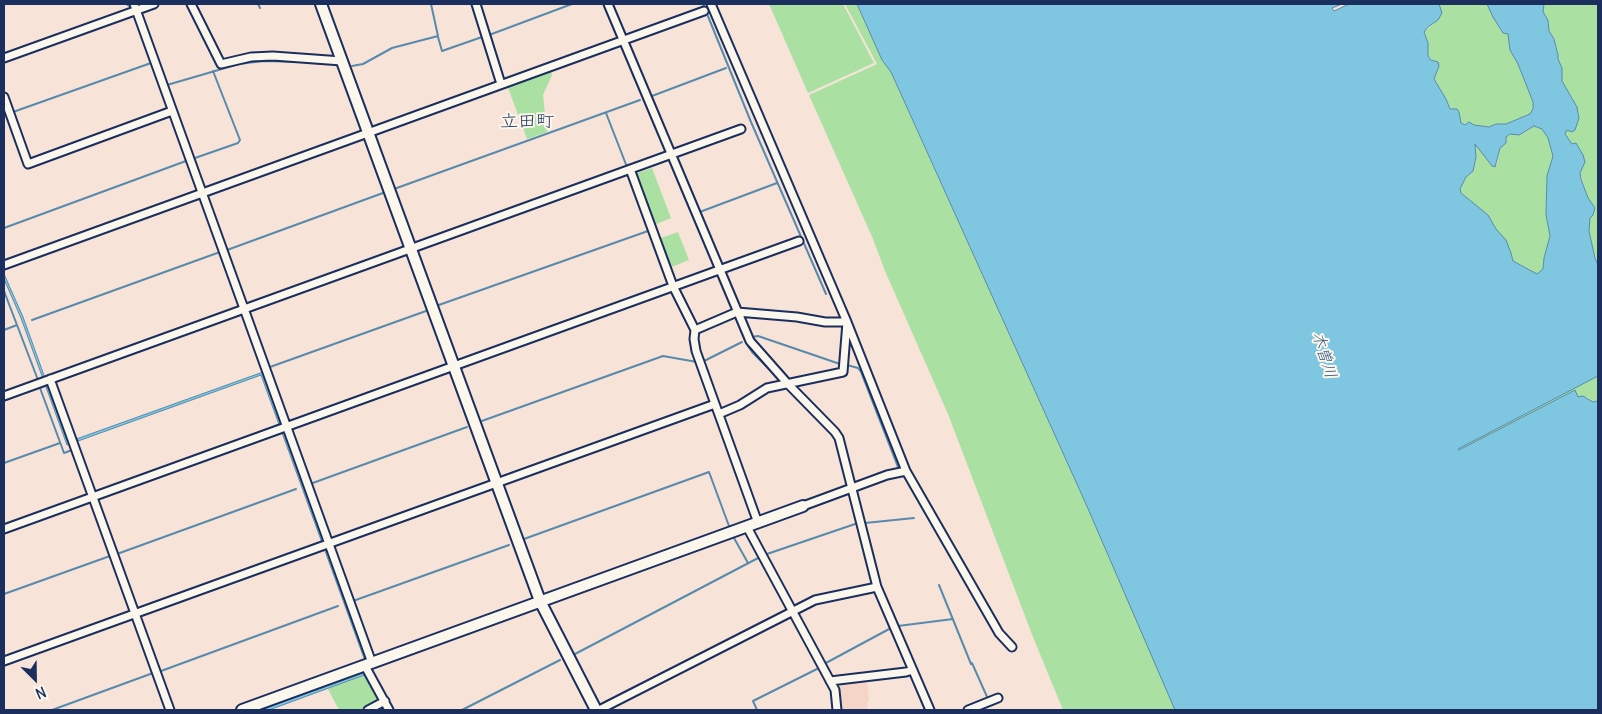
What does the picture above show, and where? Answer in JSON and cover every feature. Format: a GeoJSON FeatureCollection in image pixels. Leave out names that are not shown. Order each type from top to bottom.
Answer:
{"type":"FeatureCollection","features":[{"type":"Feature","properties":{"kind":"street"},"geometry":{"type":"LineString","coordinates":[[4,58],[135,7],[154,4]]}},
{"type":"Feature","properties":{"kind":"street"},"geometry":{"type":"LineString","coordinates":[[191,4],[220,64],[251,57],[273,56],[342,61]]}},
{"type":"Feature","properties":{"kind":"street"},"geometry":{"type":"LineString","coordinates":[[321,4],[540,601],[598,710],[792,610],[815,600],[875,588]]}},
{"type":"Feature","properties":{"kind":"street"},"geometry":{"type":"LineString","coordinates":[[476,4],[501,84]]}},
{"type":"Feature","properties":{"kind":"street"},"geometry":{"type":"LineString","coordinates":[[608,4],[750,341],[788,384],[835,432],[842,448],[875,588],[910,671],[930,710]]}},
{"type":"Feature","properties":{"kind":"street"},"geometry":{"type":"LineString","coordinates":[[711,4],[847,322],[906,471],[999,633],[1012,647]]}},
{"type":"Feature","properties":{"kind":"street"},"geometry":{"type":"LineString","coordinates":[[135,7],[203,193],[284,428],[369,664],[390,710]]}},
{"type":"Feature","properties":{"kind":"street"},"geometry":{"type":"LineString","coordinates":[[4,265],[704,11]]}},
{"type":"Feature","properties":{"kind":"street"},"geometry":{"type":"LineString","coordinates":[[4,97],[28,164],[172,111]]}},
{"type":"Feature","properties":{"kind":"street"},"geometry":{"type":"LineString","coordinates":[[4,396],[741,129]]}},
{"type":"Feature","properties":{"kind":"street"},"geometry":{"type":"LineString","coordinates":[[630,169],[673,286],[694,330],[696,351],[758,523]]}},
{"type":"Feature","properties":{"kind":"street"},"geometry":{"type":"LineString","coordinates":[[4,529],[799,242]]}},
{"type":"Feature","properties":{"kind":"street"},"geometry":{"type":"LineString","coordinates":[[694,330],[737,312],[797,317],[826,322],[847,322]]}},
{"type":"Feature","properties":{"kind":"street"},"geometry":{"type":"LineString","coordinates":[[719,414],[740,405],[767,388],[843,372],[847,322]]}},
{"type":"Feature","properties":{"kind":"street"},"geometry":{"type":"LineString","coordinates":[[47,381],[93,497],[170,710]]}},
{"type":"Feature","properties":{"kind":"street"},"geometry":{"type":"LineString","coordinates":[[4,661],[714,404]]}},
{"type":"Feature","properties":{"kind":"street"},"geometry":{"type":"LineString","coordinates":[[242,710],[748,527],[888,474],[906,471]]}},
{"type":"Feature","properties":{"kind":"street"},"geometry":{"type":"LineString","coordinates":[[748,527],[835,690],[837,710]]}},
{"type":"Feature","properties":{"kind":"street"},"geometry":{"type":"LineString","coordinates":[[830,681],[910,671]]}},
{"type":"Feature","properties":{"kind":"street"},"geometry":{"type":"LineString","coordinates":[[968,710],[998,698]]}},
{"type":"Feature","properties":{"kind":"street"},"geometry":{"type":"LineString","coordinates":[[368,710],[385,701]]}},
{"type":"Feature","properties":{"kind":"shaded area"},"geometry":{"type":"Polygon","coordinates":[[[865,678],[867,680],[869,701],[867,702],[868,710],[840,710],[836,684],[838,681],[865,678]]]}},
{"type":"Feature","properties":{"kind":"green space"},"geometry":{"type":"Polygon","coordinates":[[[769,4],[843,4],[874,63],[808,93],[769,4]]]}},
{"type":"Feature","properties":{"kind":"green space"},"geometry":{"type":"Polygon","coordinates":[[[845,4],[857,4],[882,60],[891,72],[1086,504],[1176,710],[1063,710],[1033,637],[948,414],[809,95],[877,64],[845,4]]]}},
{"type":"Feature","properties":{"kind":"green space"},"geometry":{"type":"Polygon","coordinates":[[[1439,4],[1487,4],[1503,33],[1508,34],[1510,50],[1518,64],[1533,102],[1533,109],[1530,114],[1506,124],[1496,124],[1489,127],[1461,123],[1459,112],[1457,109],[1450,109],[1434,79],[1439,66],[1428,56],[1428,43],[1424,32],[1438,20],[1442,13],[1439,4]]]}},
{"type":"Feature","properties":{"kind":"green space"},"geometry":{"type":"Polygon","coordinates":[[[1544,4],[1598,4],[1598,265],[1589,231],[1590,218],[1595,208],[1588,198],[1580,173],[1585,162],[1576,143],[1572,144],[1565,134],[1567,129],[1572,132],[1577,107],[1562,81],[1562,68],[1554,39],[1549,31],[1548,20],[1543,12],[1544,4]]]}},
{"type":"Feature","properties":{"kind":"green space"},"geometry":{"type":"Polygon","coordinates":[[[550,68],[552,75],[543,95],[547,132],[527,139],[507,85],[550,68]]]}},
{"type":"Feature","properties":{"kind":"green space"},"geometry":{"type":"Polygon","coordinates":[[[1535,126],[1542,129],[1548,138],[1553,156],[1547,176],[1546,215],[1550,236],[1543,270],[1537,274],[1513,261],[1511,253],[1488,216],[1461,193],[1460,189],[1466,177],[1473,170],[1476,157],[1475,143],[1492,166],[1497,164],[1500,147],[1506,143],[1506,137],[1510,134],[1519,135],[1535,126]]]}},
{"type":"Feature","properties":{"kind":"green space"},"geometry":{"type":"Polygon","coordinates":[[[652,168],[671,218],[654,225],[635,174],[652,168]]]}},
{"type":"Feature","properties":{"kind":"green space"},"geometry":{"type":"Polygon","coordinates":[[[678,232],[689,260],[669,268],[658,239],[678,232]]]}},
{"type":"Feature","properties":{"kind":"green space"},"geometry":{"type":"Polygon","coordinates":[[[1598,376],[1598,401],[1593,402],[1587,397],[1578,397],[1577,395],[1458,450],[1457,448],[1598,376]]]}},
{"type":"Feature","properties":{"kind":"green space"},"geometry":{"type":"Polygon","coordinates":[[[367,674],[381,700],[361,710],[339,710],[328,689],[367,674]]]}},
{"type":"Feature","properties":{"kind":"water","name":"木曽川"},"geometry":{"type":"Polygon","coordinates":[[[857,4],[1342,4],[1332,8],[1334,11],[1349,4],[1439,4],[1442,13],[1438,20],[1424,32],[1428,43],[1428,56],[1431,60],[1438,62],[1439,66],[1434,79],[1450,109],[1457,109],[1459,112],[1461,123],[1465,125],[1469,122],[1474,125],[1489,127],[1496,124],[1506,124],[1530,114],[1533,109],[1533,102],[1518,64],[1510,50],[1508,34],[1503,33],[1487,4],[1544,4],[1543,12],[1548,20],[1549,31],[1554,39],[1562,68],[1562,81],[1577,107],[1579,118],[1575,130],[1572,132],[1567,130],[1565,134],[1572,144],[1576,143],[1583,155],[1585,162],[1580,173],[1581,179],[1588,198],[1595,208],[1590,218],[1589,231],[1598,265],[1598,376],[1458,449],[1575,390],[1578,397],[1583,396],[1593,402],[1598,401],[1598,710],[1175,710],[1086,504],[891,72],[882,60],[857,4]],[[1534,126],[1519,135],[1510,134],[1506,137],[1506,143],[1500,148],[1495,167],[1492,166],[1475,144],[1476,157],[1473,171],[1466,177],[1460,189],[1461,193],[1488,215],[1496,229],[1506,240],[1513,261],[1537,274],[1543,269],[1550,236],[1546,215],[1547,176],[1553,156],[1548,138],[1542,129],[1534,126]]]}},
{"type":"Feature","properties":{"kind":"water"},"geometry":{"type":"Polygon","coordinates":[[[4,274],[23,317],[68,442],[263,372],[367,660],[365,661],[261,375],[67,445],[21,318],[4,279],[4,274]]]}},
{"type":"Feature","properties":{"kind":"water"},"geometry":{"type":"Polygon","coordinates":[[[365,672],[367,674],[269,710],[260,710],[365,672]]]}},
{"type":"Feature","properties":{"kind":"waterway"},"geometry":{"type":"LineString","coordinates":[[126,4],[131,7]]}},
{"type":"Feature","properties":{"kind":"waterway"},"geometry":{"type":"LineString","coordinates":[[258,4],[260,8]]}},
{"type":"Feature","properties":{"kind":"waterway"},"geometry":{"type":"LineString","coordinates":[[352,66],[363,64],[392,48],[438,36],[431,4]]}},
{"type":"Feature","properties":{"kind":"waterway"},"geometry":{"type":"LineString","coordinates":[[489,35],[572,4]]}},
{"type":"Feature","properties":{"kind":"waterway"},"geometry":{"type":"LineString","coordinates":[[703,4],[751,122],[826,294]]}},
{"type":"Feature","properties":{"kind":"waterway"},"geometry":{"type":"LineString","coordinates":[[136,20],[160,86],[162,86]]}},
{"type":"Feature","properties":{"kind":"waterway"},"geometry":{"type":"LineString","coordinates":[[438,37],[442,51],[482,37]]}},
{"type":"Feature","properties":{"kind":"waterway"},"geometry":{"type":"LineString","coordinates":[[167,85],[239,64],[263,61],[324,64]]}},
{"type":"Feature","properties":{"kind":"waterway"},"geometry":{"type":"LineString","coordinates":[[13,112],[151,63]]}},
{"type":"Feature","properties":{"kind":"waterway"},"geometry":{"type":"LineString","coordinates":[[652,96],[726,68]]}},
{"type":"Feature","properties":{"kind":"waterway"},"geometry":{"type":"LineString","coordinates":[[195,158],[238,143],[240,140],[213,71]]}},
{"type":"Feature","properties":{"kind":"waterway"},"geometry":{"type":"LineString","coordinates":[[394,189],[640,100]]}},
{"type":"Feature","properties":{"kind":"waterway"},"geometry":{"type":"LineString","coordinates":[[606,113],[627,167]]}},
{"type":"Feature","properties":{"kind":"waterway"},"geometry":{"type":"LineString","coordinates":[[4,228],[186,161]]}},
{"type":"Feature","properties":{"kind":"waterway"},"geometry":{"type":"LineString","coordinates":[[697,213],[777,183]]}},
{"type":"Feature","properties":{"kind":"waterway"},"geometry":{"type":"LineString","coordinates":[[227,250],[383,193]]}},
{"type":"Feature","properties":{"kind":"waterway"},"geometry":{"type":"LineString","coordinates":[[436,306],[648,231]]}},
{"type":"Feature","properties":{"kind":"waterway"},"geometry":{"type":"LineString","coordinates":[[32,320],[220,252]]}},
{"type":"Feature","properties":{"kind":"waterway"},"geometry":{"type":"LineString","coordinates":[[4,291],[38,380]]}},
{"type":"Feature","properties":{"kind":"waterway"},"geometry":{"type":"LineString","coordinates":[[727,296],[730,303]]}},
{"type":"Feature","properties":{"kind":"waterway"},"geometry":{"type":"LineString","coordinates":[[270,367],[426,311]]}},
{"type":"Feature","properties":{"kind":"waterway"},"geometry":{"type":"LineString","coordinates":[[4,330],[17,325]]}},
{"type":"Feature","properties":{"kind":"waterway"},"geometry":{"type":"LineString","coordinates":[[752,337],[758,336],[840,364]]}},
{"type":"Feature","properties":{"kind":"waterway"},"geometry":{"type":"LineString","coordinates":[[704,361],[742,342]]}},
{"type":"Feature","properties":{"kind":"waterway"},"geometry":{"type":"LineString","coordinates":[[748,346],[780,380]]}},
{"type":"Feature","properties":{"kind":"waterway"},"geometry":{"type":"LineString","coordinates":[[479,422],[663,356],[697,362]]}},
{"type":"Feature","properties":{"kind":"waterway"},"geometry":{"type":"LineString","coordinates":[[847,365],[858,368],[861,372],[898,467]]}},
{"type":"Feature","properties":{"kind":"waterway"},"geometry":{"type":"LineString","coordinates":[[40,388],[64,453],[72,450],[88,494]]}},
{"type":"Feature","properties":{"kind":"waterway"},"geometry":{"type":"LineString","coordinates":[[310,484],[467,427]]}},
{"type":"Feature","properties":{"kind":"waterway"},"geometry":{"type":"LineString","coordinates":[[4,463],[60,443]]}},
{"type":"Feature","properties":{"kind":"waterway"},"geometry":{"type":"LineString","coordinates":[[524,539],[709,472],[729,526]]}},
{"type":"Feature","properties":{"kind":"waterway"},"geometry":{"type":"LineString","coordinates":[[117,554],[296,489]]}},
{"type":"Feature","properties":{"kind":"waterway"},"geometry":{"type":"LineString","coordinates":[[91,502],[130,611]]}},
{"type":"Feature","properties":{"kind":"waterway"},"geometry":{"type":"LineString","coordinates":[[865,523],[914,518]]}},
{"type":"Feature","properties":{"kind":"waterway"},"geometry":{"type":"LineString","coordinates":[[767,554],[858,523]]}},
{"type":"Feature","properties":{"kind":"waterway"},"geometry":{"type":"LineString","coordinates":[[734,538],[748,563]]}},
{"type":"Feature","properties":{"kind":"waterway"},"geometry":{"type":"LineString","coordinates":[[353,601],[509,545]]}},
{"type":"Feature","properties":{"kind":"waterway"},"geometry":{"type":"LineString","coordinates":[[4,594],[110,556]]}},
{"type":"Feature","properties":{"kind":"waterway"},"geometry":{"type":"LineString","coordinates":[[575,654],[760,557]]}},
{"type":"Feature","properties":{"kind":"waterway"},"geometry":{"type":"LineString","coordinates":[[939,585],[971,664],[988,699]]}},
{"type":"Feature","properties":{"kind":"waterway"},"geometry":{"type":"LineString","coordinates":[[161,671],[338,606]]}},
{"type":"Feature","properties":{"kind":"waterway"},"geometry":{"type":"LineString","coordinates":[[898,626],[953,619]]}},
{"type":"Feature","properties":{"kind":"waterway"},"geometry":{"type":"LineString","coordinates":[[824,664],[891,628]]}},
{"type":"Feature","properties":{"kind":"waterway"},"geometry":{"type":"LineString","coordinates":[[895,636],[908,669]]}},
{"type":"Feature","properties":{"kind":"waterway"},"geometry":{"type":"LineString","coordinates":[[462,710],[560,660]]}},
{"type":"Feature","properties":{"kind":"waterway"},"geometry":{"type":"LineString","coordinates":[[757,710],[753,701],[819,668],[831,691],[833,703]]}},
{"type":"Feature","properties":{"kind":"waterway"},"geometry":{"type":"LineString","coordinates":[[52,710],[153,673]]}},
{"type":"Feature","properties":{"kind":"waterway"},"geometry":{"type":"LineString","coordinates":[[910,673],[925,710]]}},
{"type":"Feature","properties":{"kind":"district","name":"立田町"},"geometry":{"type":"Point","coordinates":[527,122]}}]}
